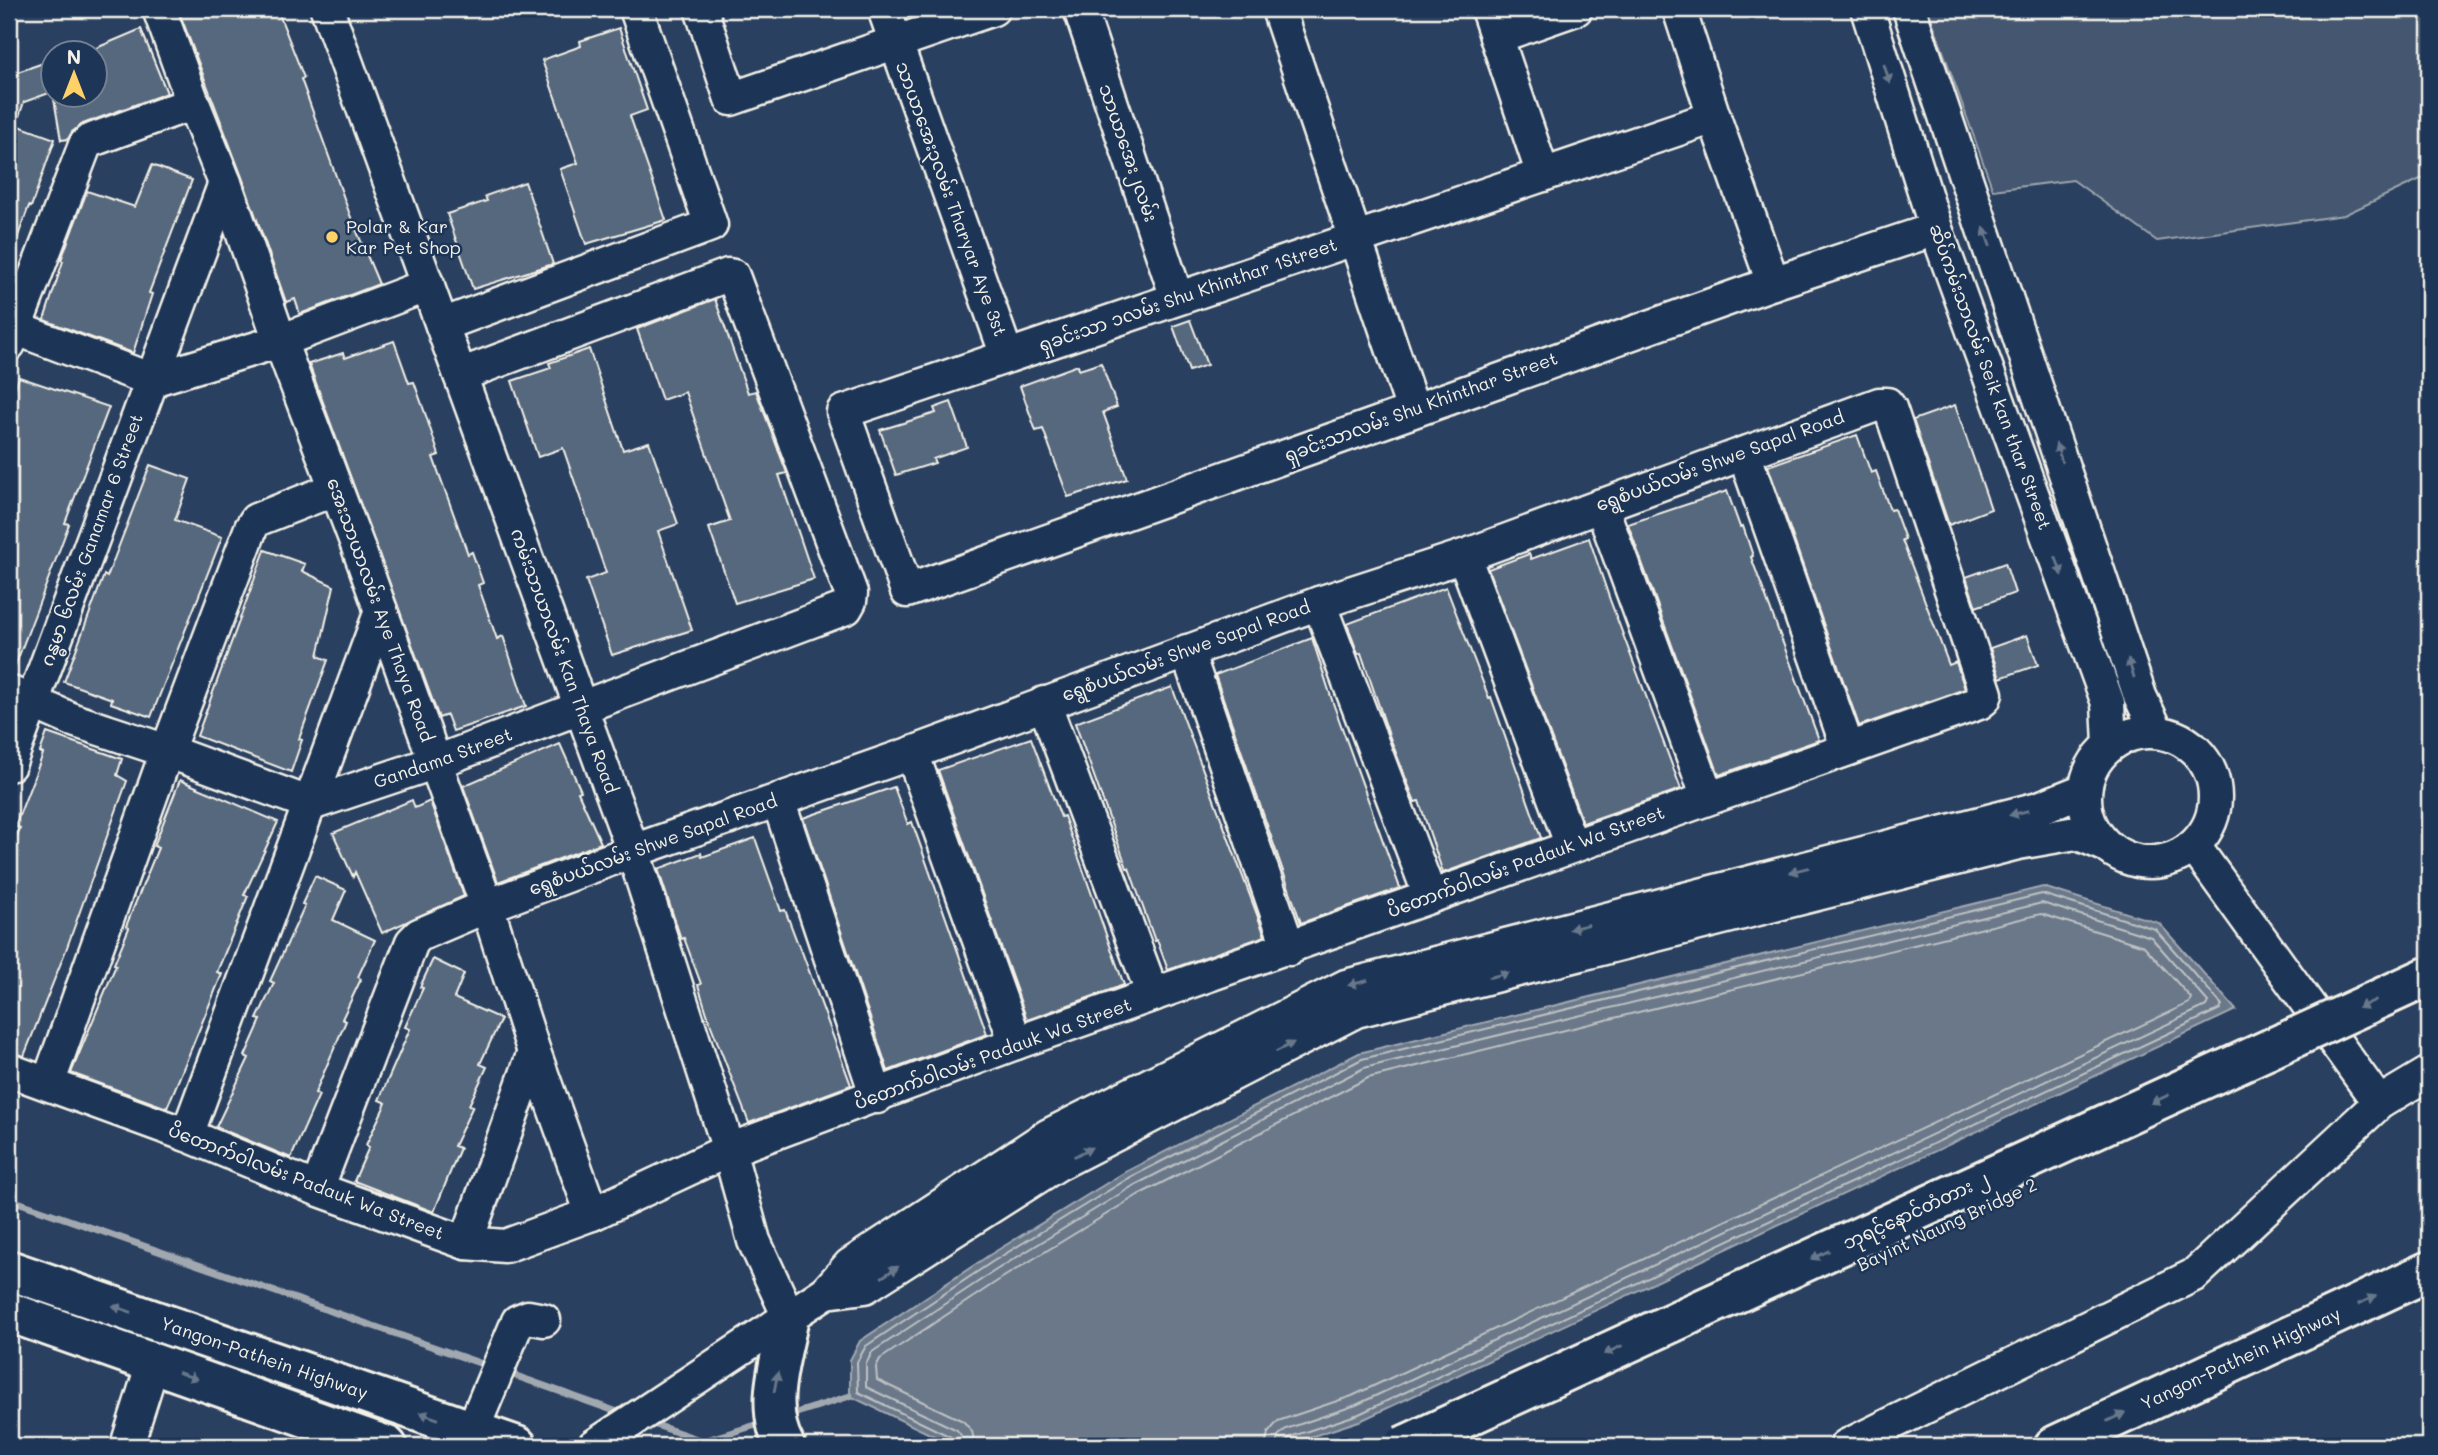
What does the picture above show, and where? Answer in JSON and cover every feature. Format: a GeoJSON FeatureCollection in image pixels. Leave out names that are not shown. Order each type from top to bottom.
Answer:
{"type":"FeatureCollection","features":[{"type":"Feature","properties":{"kind":"main road","name":"ဘုရင့်နောင်တံတား ၂"},"geometry":{"type":"LineString","coordinates":[[1403,1446],[2429,976]]}},
{"type":"Feature","properties":{"kind":"main road","name":"Bayint Naung Bridge 2"},"geometry":{"type":"LineString","coordinates":[[1466,1446],[2429,1004]]}},
{"type":"Feature","properties":{"kind":"main road","name":"Yangon-Pathein Highway"},"geometry":{"type":"LineString","coordinates":[[9,1270],[517,1446]]}},
{"type":"Feature","properties":{"kind":"main road","name":"Yangon-Pathein Highway"},"geometry":{"type":"LineString","coordinates":[[2054,1446],[2429,1271]]}},
{"type":"Feature","properties":{"kind":"main road"},"geometry":{"type":"LineString","coordinates":[[9,1312],[387,1446]]}},
{"type":"Feature","properties":{"kind":"main road"},"geometry":{"type":"LineString","coordinates":[[785,1446],[777,1433],[773,1401],[789,1317]]}},
{"type":"Feature","properties":{"kind":"street","name":"အေးသာယာလမ်း Aye Thaya Road"},"geometry":{"type":"LineString","coordinates":[[159,9],[436,762],[592,1214]]}},
{"type":"Feature","properties":{"kind":"street","name":"ကမ်းသာယာလမ်း Kan Thaya Road"},"geometry":{"type":"LineString","coordinates":[[327,9],[634,851],[729,1150],[754,1241],[789,1317]]}},
{"type":"Feature","properties":{"kind":"street"},"geometry":{"type":"LineString","coordinates":[[701,9],[731,99],[993,9]]}},
{"type":"Feature","properties":{"kind":"street","name":"သာယာအေး၃လမ်း Tharyar Aye 3st"},"geometry":{"type":"LineString","coordinates":[[884,9],[1007,356]]}},
{"type":"Feature","properties":{"kind":"street","name":"သာယာအေး၂လမ်း"},"geometry":{"type":"LineString","coordinates":[[1080,9],[1177,298]]}},
{"type":"Feature","properties":{"kind":"street"},"geometry":{"type":"LineString","coordinates":[[1278,9],[1413,410]]}},
{"type":"Feature","properties":{"kind":"street"},"geometry":{"type":"LineString","coordinates":[[1543,175],[1491,23],[1576,9]]}},
{"type":"Feature","properties":{"kind":"street"},"geometry":{"type":"LineString","coordinates":[[1679,9],[1773,283]]}},
{"type":"Feature","properties":{"kind":"street","name":"ဆိပ်ကမ်းသာလမ်း Seik kan thar Street"},"geometry":{"type":"LineString","coordinates":[[1867,9],[1936,229],[2108,703],[2110,744]]}},
{"type":"Feature","properties":{"kind":"street"},"geometry":{"type":"LineString","coordinates":[[1909,9],[2140,696],[2157,732]]}},
{"type":"Feature","properties":{"kind":"street"},"geometry":{"type":"LineString","coordinates":[[442,325],[711,225],[637,12]]}},
{"type":"Feature","properties":{"kind":"street"},"geometry":{"type":"LineString","coordinates":[[193,103],[89,141],[85,145],[11,333],[152,380],[280,341],[428,285]]}},
{"type":"Feature","properties":{"kind":"street","name":"ရှခင်းသာ ၁လမ်း Shu Khinthar 1Street"},"geometry":{"type":"LineString","coordinates":[[907,591],[843,412],[1714,117]]}},
{"type":"Feature","properties":{"kind":"street","name":"ဂန္ဓမာ ၆လမ်း Ganamar 6 Street"},"geometry":{"type":"LineString","coordinates":[[9,765],[21,696],[152,380],[225,183]]}},
{"type":"Feature","properties":{"kind":"street","name":"ရှခင်းသာလမ်း Shu Khinthar Street"},"geometry":{"type":"LineString","coordinates":[[907,591],[1773,283],[1936,229]]}},
{"type":"Feature","properties":{"kind":"street","name":"Gandama Street"},"geometry":{"type":"LineString","coordinates":[[311,804],[436,762],[846,608],[850,601],[851,593],[733,276],[727,275],[460,375]]}},
{"type":"Feature","properties":{"kind":"street","name":"ရွေစံပယ်လမ်း Shwe Sapal Road"},"geometry":{"type":"LineString","coordinates":[[317,1189],[412,942],[419,935],[487,906],[634,851],[912,753],[1319,603],[1464,556],[1879,404],[1887,404],[1986,694],[1984,699]]}},
{"type":"Feature","properties":{"kind":"street"},"geometry":{"type":"LineString","coordinates":[[1744,453],[1848,749]]}},
{"type":"Feature","properties":{"kind":"street"},"geometry":{"type":"LineString","coordinates":[[48,1084],[167,751],[251,528],[256,520],[335,489]]}},
{"type":"Feature","properties":{"kind":"street"},"geometry":{"type":"LineString","coordinates":[[1601,505],[1708,797]]}},
{"type":"Feature","properties":{"kind":"street"},"geometry":{"type":"LineString","coordinates":[[1464,556],[1572,846]]}},
{"type":"Feature","properties":{"kind":"street"},"geometry":{"type":"LineString","coordinates":[[1319,603],[1430,896]]}},
{"type":"Feature","properties":{"kind":"street"},"geometry":{"type":"LineString","coordinates":[[187,1135],[381,611]]}},
{"type":"Feature","properties":{"kind":"street"},"geometry":{"type":"LineString","coordinates":[[1187,651],[1289,948]]}},
{"type":"Feature","properties":{"kind":"street"},"geometry":{"type":"LineString","coordinates":[[21,696],[73,720],[311,804]]}},
{"type":"Feature","properties":{"kind":"street","name":"ပိတောက်ဝါလမ်း Padauk Wa Street"},"geometry":{"type":"LineString","coordinates":[[9,1070],[187,1135],[317,1189],[466,1243],[505,1246],[592,1214],[729,1150],[1016,1043],[1984,699]]}},
{"type":"Feature","properties":{"kind":"street"},"geometry":{"type":"LineString","coordinates":[[1044,703],[1153,995]]}},
{"type":"Feature","properties":{"kind":"street"},"geometry":{"type":"LineString","coordinates":[[826,1292],[865,1287],[1058,1164],[1356,1011],[2018,843],[2076,832],[2133,861],[2157,863],[2177,857],[2202,837],[2214,814],[2216,792],[2210,769],[2197,751],[2177,737],[2157,732],[2133,733],[2110,744],[2096,759],[2084,790],[2087,819],[2103,844]]}},
{"type":"Feature","properties":{"kind":"street"},"geometry":{"type":"LineString","coordinates":[[912,753],[1016,1043]]}},
{"type":"Feature","properties":{"kind":"street"},"geometry":{"type":"LineString","coordinates":[[594,1446],[826,1292],[850,1265],[1049,1135],[1346,986],[2039,808],[2084,790]]}},
{"type":"Feature","properties":{"kind":"street"},"geometry":{"type":"LineString","coordinates":[[778,800],[877,1097]]}},
{"type":"Feature","properties":{"kind":"street"},"geometry":{"type":"LineString","coordinates":[[2194,846],[2379,1103]]}},
{"type":"Feature","properties":{"kind":"street"},"geometry":{"type":"LineString","coordinates":[[466,1243],[534,1052]]}},
{"type":"Feature","properties":{"kind":"street"},"geometry":{"type":"LineString","coordinates":[[1846,1446],[2193,1275],[2379,1103],[2429,1073]]}},
{"type":"Feature","properties":{"kind":"street"},"geometry":{"type":"LineString","coordinates":[[472,1431],[518,1321],[528,1317],[544,1320]]}},
{"type":"Feature","properties":{"kind":"street"},"geometry":{"type":"LineString","coordinates":[[130,1446],[153,1363]]}},
{"type":"Feature","properties":{"kind":"shaded area"},"geometry":{"type":"Polygon","coordinates":[[[1928,9],[2429,9],[2429,175],[2344,215],[2157,241],[2073,180],[1993,190],[1928,9]]]}},
{"type":"Feature","properties":{"kind":"water"},"geometry":{"type":"Polygon","coordinates":[[[2043,887],[2159,923],[2236,1010],[1362,1420],[1283,1446],[955,1446],[850,1396],[850,1360],[860,1341],[988,1256],[1125,1172],[1359,1053],[2043,887]]]}},
{"type":"Feature","properties":{"kind":"building"},"geometry":{"type":"Polygon","coordinates":[[[178,9],[277,9],[304,78],[301,79],[350,215],[379,284],[300,314],[295,299],[286,302],[178,9]]]}},
{"type":"Feature","properties":{"kind":"building"},"geometry":{"type":"Polygon","coordinates":[[[619,28],[647,110],[630,116],[666,220],[586,244],[560,169],[578,163],[542,60],[581,46],[580,41],[619,28]]]}},
{"type":"Feature","properties":{"kind":"building"},"geometry":{"type":"Polygon","coordinates":[[[141,29],[167,93],[83,124],[72,132],[68,139],[61,140],[56,108],[108,108],[108,43],[141,29]]]}},
{"type":"Feature","properties":{"kind":"building"},"geometry":{"type":"Polygon","coordinates":[[[38,65],[38,97],[24,102],[16,125],[55,139],[11,255],[9,255],[9,75],[38,65]]]}},
{"type":"Feature","properties":{"kind":"building"},"geometry":{"type":"Polygon","coordinates":[[[152,165],[192,180],[149,293],[152,294],[133,353],[44,320],[63,261],[61,260],[87,191],[135,207],[152,165]]]}},
{"type":"Feature","properties":{"kind":"building"},"geometry":{"type":"Polygon","coordinates":[[[525,182],[553,264],[473,289],[447,214],[487,201],[485,196],[525,182]]]}},
{"type":"Feature","properties":{"kind":"building"},"geometry":{"type":"Polygon","coordinates":[[[715,299],[748,393],[756,391],[787,473],[779,475],[814,579],[735,603],[709,528],[730,521],[685,392],[662,400],[637,329],[715,299]]]}},
{"type":"Feature","properties":{"kind":"building"},"geometry":{"type":"Polygon","coordinates":[[[1190,320],[1207,365],[1189,371],[1173,326],[1190,320]]]}},
{"type":"Feature","properties":{"kind":"building"},"geometry":{"type":"Polygon","coordinates":[[[394,341],[409,383],[414,382],[439,455],[433,457],[468,554],[472,552],[483,583],[478,585],[497,639],[503,636],[526,706],[453,731],[447,715],[439,718],[309,364],[343,353],[345,358],[394,341]]]}},
{"type":"Feature","properties":{"kind":"building"},"geometry":{"type":"Polygon","coordinates":[[[589,349],[623,450],[649,442],[678,524],[658,531],[692,630],[612,655],[586,580],[606,573],[563,448],[538,457],[512,381],[551,368],[549,363],[589,349]]]}},
{"type":"Feature","properties":{"kind":"building"},"geometry":{"type":"Polygon","coordinates":[[[1101,363],[1117,407],[1103,412],[1127,479],[1068,497],[1043,429],[1036,431],[1020,386],[1078,365],[1079,370],[1101,363]]]}},
{"type":"Feature","properties":{"kind":"building"},"geometry":{"type":"Polygon","coordinates":[[[19,377],[109,407],[65,523],[69,524],[56,559],[12,674],[9,674],[9,406],[19,377]]]}},
{"type":"Feature","properties":{"kind":"building"},"geometry":{"type":"Polygon","coordinates":[[[951,402],[967,447],[933,459],[935,463],[896,475],[880,430],[936,413],[934,408],[951,402]]]}},
{"type":"Feature","properties":{"kind":"building"},"geometry":{"type":"Polygon","coordinates":[[[1955,405],[1991,509],[1949,525],[1913,420],[1955,405]]]}},
{"type":"Feature","properties":{"kind":"building"},"geometry":{"type":"Polygon","coordinates":[[[1857,435],[1871,473],[1876,471],[1890,510],[1894,509],[1905,539],[1902,540],[1949,665],[1956,662],[1965,689],[1859,726],[1768,466],[1857,435]]]}},
{"type":"Feature","properties":{"kind":"building"},"geometry":{"type":"Polygon","coordinates":[[[150,465],[190,479],[175,520],[222,537],[151,717],[111,703],[112,699],[64,682],[104,575],[107,577],[150,465]]]}},
{"type":"Feature","properties":{"kind":"building"},"geometry":{"type":"Polygon","coordinates":[[[1727,491],[1740,527],[1743,526],[1753,556],[1751,557],[1819,740],[1719,775],[1628,524],[1727,491]]]}},
{"type":"Feature","properties":{"kind":"building"},"geometry":{"type":"Polygon","coordinates":[[[1589,538],[1681,789],[1583,823],[1488,569],[1529,554],[1531,559],[1589,538]]]}},
{"type":"Feature","properties":{"kind":"building"},"geometry":{"type":"Polygon","coordinates":[[[265,550],[305,564],[302,571],[334,586],[318,656],[328,660],[299,739],[302,740],[291,772],[197,736],[265,550]]]}},
{"type":"Feature","properties":{"kind":"building"},"geometry":{"type":"Polygon","coordinates":[[[2005,563],[2015,593],[1976,607],[1966,577],[2005,563]]]}},
{"type":"Feature","properties":{"kind":"building"},"geometry":{"type":"Polygon","coordinates":[[[1446,587],[1489,698],[1491,697],[1541,838],[1443,873],[1419,801],[1415,802],[1361,653],[1358,654],[1347,624],[1446,587]]]}},
{"type":"Feature","properties":{"kind":"building"},"geometry":{"type":"Polygon","coordinates":[[[2027,635],[2038,665],[2000,678],[1990,648],[2027,635]]]}},
{"type":"Feature","properties":{"kind":"building"},"geometry":{"type":"Polygon","coordinates":[[[1312,638],[1400,888],[1301,923],[1215,675],[1312,638]]]}},
{"type":"Feature","properties":{"kind":"building"},"geometry":{"type":"Polygon","coordinates":[[[1172,687],[1265,936],[1168,970],[1127,868],[1075,723],[1172,687]]]}},
{"type":"Feature","properties":{"kind":"building"},"geometry":{"type":"Polygon","coordinates":[[[47,733],[122,759],[117,775],[127,781],[66,950],[24,1056],[9,1051],[9,857],[20,828],[15,826],[43,754],[40,752],[47,733]]]}},
{"type":"Feature","properties":{"kind":"building"},"geometry":{"type":"Polygon","coordinates":[[[1031,738],[1061,817],[1064,816],[1124,985],[1027,1020],[938,770],[1031,738]]]}},
{"type":"Feature","properties":{"kind":"building"},"geometry":{"type":"Polygon","coordinates":[[[560,744],[601,843],[498,882],[463,786],[560,744]]]}},
{"type":"Feature","properties":{"kind":"building"},"geometry":{"type":"Polygon","coordinates":[[[180,780],[278,822],[244,895],[248,896],[217,972],[222,974],[167,1108],[71,1073],[116,965],[114,964],[129,928],[126,926],[158,848],[154,846],[180,780]]]}},
{"type":"Feature","properties":{"kind":"building"},"geometry":{"type":"Polygon","coordinates":[[[894,787],[908,824],[912,822],[987,1034],[888,1071],[803,818],[894,787]]]}},
{"type":"Feature","properties":{"kind":"building"},"geometry":{"type":"Polygon","coordinates":[[[412,800],[415,808],[430,801],[464,896],[382,933],[355,872],[353,877],[333,833],[412,800]]]}},
{"type":"Feature","properties":{"kind":"building"},"geometry":{"type":"Polygon","coordinates":[[[755,838],[781,911],[785,910],[802,952],[851,1085],[749,1123],[710,1023],[698,985],[701,984],[684,938],[681,939],[658,869],[701,853],[702,857],[755,838]]]}},
{"type":"Feature","properties":{"kind":"building"},"geometry":{"type":"Polygon","coordinates":[[[315,876],[346,890],[333,920],[375,940],[358,977],[361,979],[342,1019],[346,1021],[315,1093],[319,1095],[291,1158],[216,1127],[249,1058],[245,1056],[261,1020],[257,1019],[274,983],[270,981],[305,905],[302,904],[315,876]]]}},
{"type":"Feature","properties":{"kind":"building"},"geometry":{"type":"Polygon","coordinates":[[[433,959],[464,974],[454,998],[501,1019],[480,1064],[487,1067],[469,1105],[473,1106],[454,1146],[460,1148],[434,1212],[354,1181],[369,1147],[366,1145],[386,1103],[379,1100],[410,1029],[405,1027],[433,959]]]}},
{"type":"Feature","properties":{"kind":"waterway"},"geometry":{"type":"LineString","coordinates":[[9,1199],[491,1367]]}},
{"type":"Feature","properties":{"kind":"waterway"},"geometry":{"type":"LineString","coordinates":[[505,1372],[626,1415]]}},
{"type":"Feature","properties":{"kind":"waterway"},"geometry":{"type":"LineString","coordinates":[[787,1416],[850,1396]]}},
{"type":"Feature","properties":{"kind":"waterway"},"geometry":{"type":"LineString","coordinates":[[647,1422],[703,1441],[766,1422]]}},
{"type":"Feature","properties":{"kind":"place","name":"Polar & Kar Kar Pet Shop"},"geometry":{"type":"Point","coordinates":[332,237]}}]}
